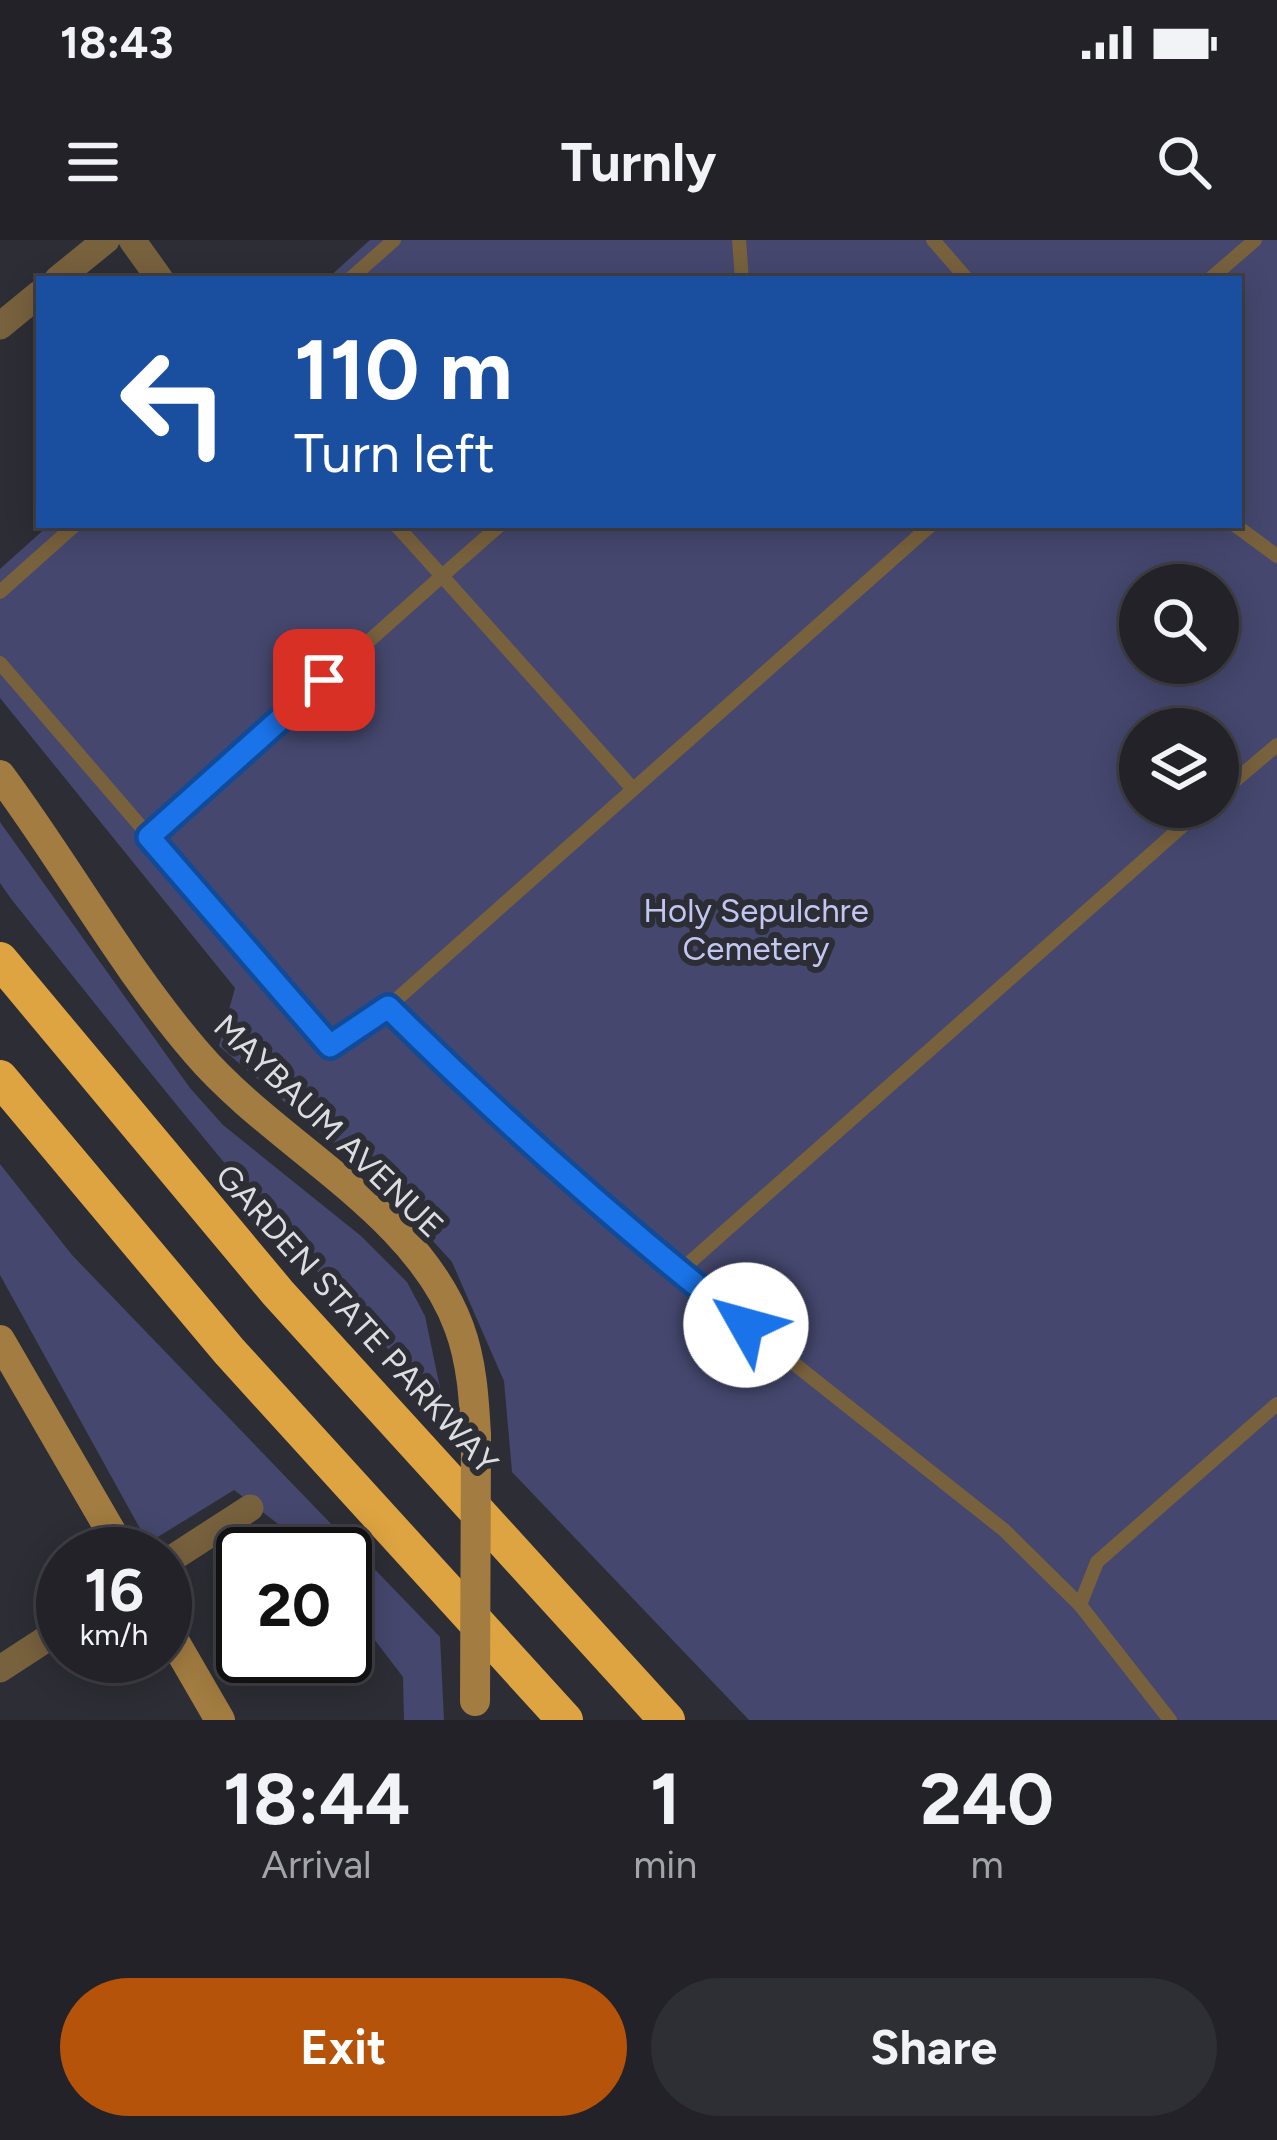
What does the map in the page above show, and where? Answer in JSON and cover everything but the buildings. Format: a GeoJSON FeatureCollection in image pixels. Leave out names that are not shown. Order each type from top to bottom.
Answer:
{"type":"FeatureCollection","features":[{"type":"Feature","properties":{"kind":"highway","name":"GARDEN STATE PARKWAY"},"geometry":{"type":"LineString","coordinates":[[0,960],[241,1251],[667,1720]]}},
{"type":"Feature","properties":{"kind":"highway"},"geometry":{"type":"LineString","coordinates":[[0,1078],[229,1351],[566,1720]]}},
{"type":"Feature","properties":{"kind":"main road","name":"MAYBAUM AVENUE"},"geometry":{"type":"LineString","coordinates":[[0,775],[196,1053],[261,1118],[371,1209],[439,1286],[466,1350],[476,1436],[475,1710]]}},
{"type":"Feature","properties":{"kind":"main road"},"geometry":{"type":"LineString","coordinates":[[0,1340],[108,1527]]}},
{"type":"Feature","properties":{"kind":"main road"},"geometry":{"type":"LineString","coordinates":[[192,1672],[220,1720]]}},
{"type":"Feature","properties":{"kind":"street"},"geometry":{"type":"LineString","coordinates":[[62,276],[106,240]]}},
{"type":"Feature","properties":{"kind":"street"},"geometry":{"type":"LineString","coordinates":[[132,240],[158,276]]}},
{"type":"Feature","properties":{"kind":"street"},"geometry":{"type":"LineString","coordinates":[[0,326],[36,296]]}},
{"type":"Feature","properties":{"kind":"street"},"geometry":{"type":"LineString","coordinates":[[192,1546],[250,1508]]}},
{"type":"Feature","properties":{"kind":"street"},"geometry":{"type":"LineString","coordinates":[[0,1669],[36,1646]]}},
{"type":"Feature","properties":{"kind":"lane"},"geometry":{"type":"LineString","coordinates":[[353,276],[394,240]]}},
{"type":"Feature","properties":{"kind":"lane"},"geometry":{"type":"LineString","coordinates":[[739,240],[742,276]]}},
{"type":"Feature","properties":{"kind":"lane"},"geometry":{"type":"LineString","coordinates":[[933,240],[957,276]]}},
{"type":"Feature","properties":{"kind":"lane"},"geometry":{"type":"LineString","coordinates":[[1213,276],[1255,240]]}},
{"type":"Feature","properties":{"kind":"lane"},"geometry":{"type":"LineString","coordinates":[[0,592],[72,528]]}},
{"type":"Feature","properties":{"kind":"lane"},"geometry":{"type":"LineString","coordinates":[[400,528],[633,790]]}},
{"type":"Feature","properties":{"kind":"lane"},"geometry":{"type":"LineString","coordinates":[[149,837],[497,528]]}},
{"type":"Feature","properties":{"kind":"lane"},"geometry":{"type":"LineString","coordinates":[[0,664],[330,1046],[388,1007],[928,528]]}},
{"type":"Feature","properties":{"kind":"lane"},"geometry":{"type":"LineString","coordinates":[[1239,528],[1277,556]]}},
{"type":"Feature","properties":{"kind":"lane"},"geometry":{"type":"LineString","coordinates":[[1239,777],[1277,745]]}},
{"type":"Feature","properties":{"kind":"lane"},"geometry":{"type":"LineString","coordinates":[[679,1272],[1180,828]]}},
{"type":"Feature","properties":{"kind":"lane"},"geometry":{"type":"LineString","coordinates":[[388,1007],[467,1085],[679,1272],[1004,1530],[1080,1605],[1169,1720]]}},
{"type":"Feature","properties":{"kind":"lane"},"geometry":{"type":"LineString","coordinates":[[1080,1605],[1097,1562],[1277,1404]]}},
{"type":"Feature","properties":{"kind":"green space","name":"Holy Sepulchre Cemetery"},"geometry":{"type":"Polygon","coordinates":[[[370,240],[1277,240],[1277,1720],[749,1720],[512,1472],[504,1381],[452,1262],[385,1188],[219,1046],[235,988],[0,698],[0,569],[46,528],[1242,528],[1242,276],[330,276],[370,240]]]}},
{"type":"Feature","properties":{"kind":"green space"},"geometry":{"type":"Polygon","coordinates":[[[0,822],[190,1088],[223,1125],[361,1236],[407,1282],[425,1316],[444,1407],[275,1223],[12,900],[0,883],[0,822]]]}},
{"type":"Feature","properties":{"kind":"green space"},"geometry":{"type":"Polygon","coordinates":[[[0,1164],[72,1255],[334,1527],[282,1527],[234,1490],[174,1527],[139,1527],[0,1275],[0,1164]]]}},
{"type":"Feature","properties":{"kind":"green space"},"geometry":{"type":"Polygon","coordinates":[[[372,1566],[440,1637],[444,1720],[404,1720],[403,1677],[372,1636],[372,1566]]]}},
{"type":"Feature","properties":{"kind":"route"},"geometry":{"type":"LineString","coordinates":[[324,680],[149,837],[330,1046],[388,1007],[638,1240],[746,1325]]}}]}
